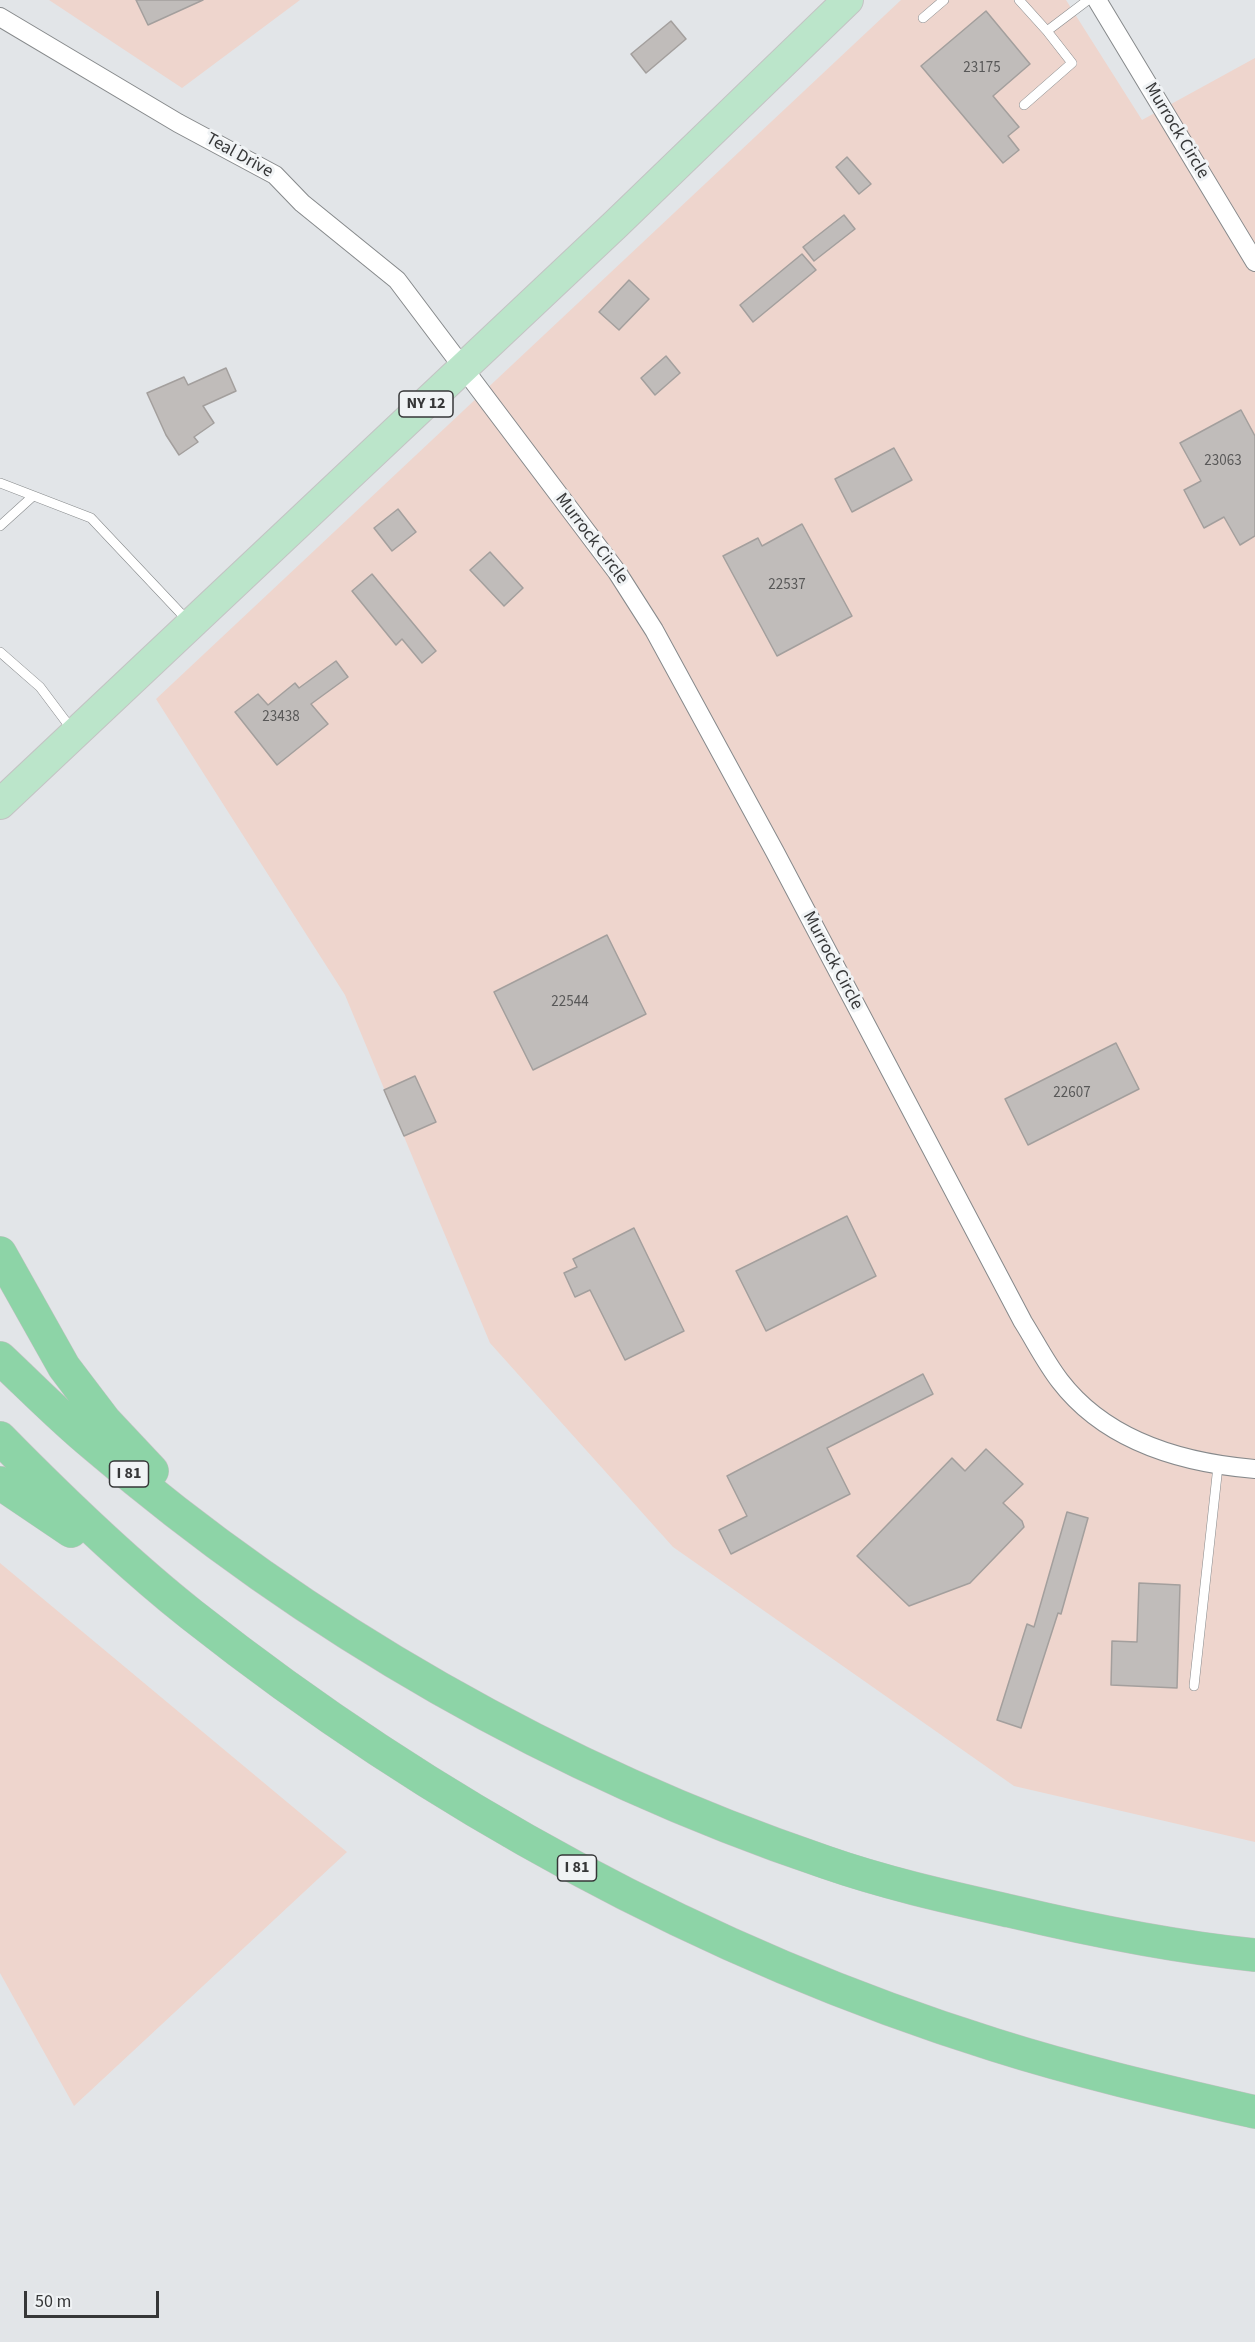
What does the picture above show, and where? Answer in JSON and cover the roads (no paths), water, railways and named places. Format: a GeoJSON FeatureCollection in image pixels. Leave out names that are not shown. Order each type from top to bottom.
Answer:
{"type":"FeatureCollection","features":[{"type":"Feature","properties":{"kind":"highway"},"geometry":{"type":"LineString","coordinates":[[0,1252],[64,1367],[105,1421],[153,1471],[198,1510],[267,1579]]}},
{"type":"Feature","properties":{"kind":"highway","name":"I 81"},"geometry":{"type":"LineString","coordinates":[[0,1358],[93,1445],[174,1511],[267,1579],[366,1645],[553,1750],[673,1805],[825,1862],[934,1893],[1089,1929],[1255,1955]]}},
{"type":"Feature","properties":{"kind":"highway","name":"I 81"},"geometry":{"type":"LineString","coordinates":[[0,1438],[50,1488],[189,1613],[269,1674],[413,1773],[512,1833],[686,1924],[781,1967],[994,2045],[1140,2086],[1255,2112]]}},
{"type":"Feature","properties":{"kind":"highway"},"geometry":{"type":"LineString","coordinates":[[0,1483],[72,1532],[130,1580],[189,1613]]}},
{"type":"Feature","properties":{"kind":"main road","name":"NY 12"},"geometry":{"type":"LineString","coordinates":[[0,804],[463,370],[848,0]]}},
{"type":"Feature","properties":{"kind":"street","name":"Murrock Circle"},"geometry":{"type":"LineString","coordinates":[[1097,0],[1255,262]]}},
{"type":"Feature","properties":{"kind":"street","name":"Teal Drive"},"geometry":{"type":"LineString","coordinates":[[0,17],[178,123],[275,175],[302,203],[397,280],[463,370]]}},
{"type":"Feature","properties":{"kind":"street","name":"Murrock Circle"},"geometry":{"type":"LineString","coordinates":[[463,370],[617,572],[654,630],[776,852],[1023,1322],[1060,1381],[1081,1402],[1121,1432],[1154,1449],[1218,1466],[1255,1469]]}},
{"type":"Feature","properties":{"kind":"lane"},"geometry":{"type":"LineString","coordinates":[[923,18],[944,0]]}},
{"type":"Feature","properties":{"kind":"lane"},"geometry":{"type":"LineString","coordinates":[[1019,0],[1072,63],[1024,105]]}},
{"type":"Feature","properties":{"kind":"lane"},"geometry":{"type":"LineString","coordinates":[[1047,31],[1088,0]]}},
{"type":"Feature","properties":{"kind":"lane"},"geometry":{"type":"LineString","coordinates":[[0,483],[91,518],[192,625]]}},
{"type":"Feature","properties":{"kind":"lane"},"geometry":{"type":"LineString","coordinates":[[0,526],[32,497]]}},
{"type":"Feature","properties":{"kind":"lane"},"geometry":{"type":"LineString","coordinates":[[0,652],[40,687],[75,734]]}},
{"type":"Feature","properties":{"kind":"lane"},"geometry":{"type":"LineString","coordinates":[[1194,1686],[1218,1466]]}}]}
